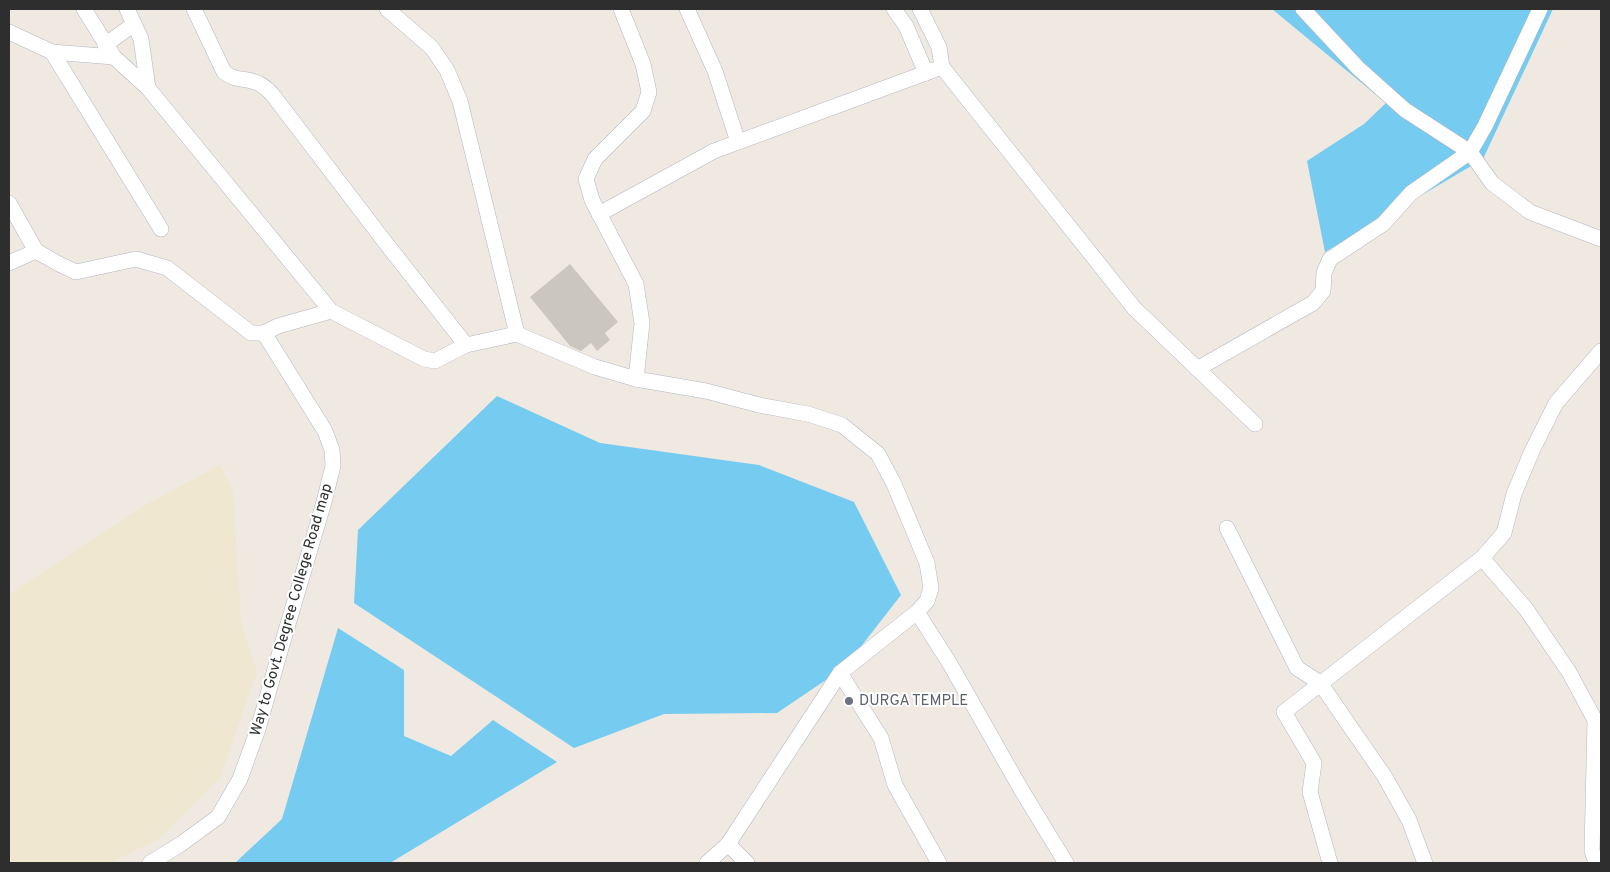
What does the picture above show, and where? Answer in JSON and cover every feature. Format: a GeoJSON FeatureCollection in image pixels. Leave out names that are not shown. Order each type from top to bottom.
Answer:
{"type":"FeatureCollection","features":[{"type":"Feature","properties":{"kind":"street"},"geometry":{"type":"LineString","coordinates":[[84,9],[109,51],[148,88],[331,311],[424,360],[435,361],[466,345],[517,334],[595,367],[636,379],[706,391],[759,406],[816,416],[842,424],[878,454],[894,484],[927,563],[931,588],[927,601],[917,612],[840,673],[728,844],[707,863]]}},
{"type":"Feature","properties":{"kind":"street"},"geometry":{"type":"LineString","coordinates":[[127,9],[141,39],[148,88]]}},
{"type":"Feature","properties":{"kind":"street"},"geometry":{"type":"LineString","coordinates":[[194,9],[224,72],[232,78],[254,81],[272,94],[466,345]]}},
{"type":"Feature","properties":{"kind":"street"},"geometry":{"type":"LineString","coordinates":[[387,9],[432,48],[447,70],[460,101],[517,334]]}},
{"type":"Feature","properties":{"kind":"street"},"geometry":{"type":"LineString","coordinates":[[621,9],[643,64],[649,92],[643,111],[595,159],[586,179],[592,200],[636,284],[642,323],[636,379]]}},
{"type":"Feature","properties":{"kind":"street"},"geometry":{"type":"LineString","coordinates":[[687,9],[715,71],[738,142]]}},
{"type":"Feature","properties":{"kind":"street"},"geometry":{"type":"LineString","coordinates":[[894,9],[906,26],[926,73]]}},
{"type":"Feature","properties":{"kind":"street"},"geometry":{"type":"LineString","coordinates":[[920,9],[939,47],[942,67],[1134,308],[1255,424]]}},
{"type":"Feature","properties":{"kind":"street"},"geometry":{"type":"LineString","coordinates":[[1303,9],[1358,68],[1405,110],[1470,152],[1492,183],[1530,212],[1601,239]]}},
{"type":"Feature","properties":{"kind":"street"},"geometry":{"type":"LineString","coordinates":[[1197,369],[1313,302],[1323,291],[1324,273],[1330,259],[1383,224],[1411,193],[1470,152],[1485,126],[1540,9]]}},
{"type":"Feature","properties":{"kind":"street"},"geometry":{"type":"LineString","coordinates":[[9,32],[52,52],[109,51],[134,24]]}},
{"type":"Feature","properties":{"kind":"street"},"geometry":{"type":"LineString","coordinates":[[52,52],[161,229]]}},
{"type":"Feature","properties":{"kind":"street"},"geometry":{"type":"LineString","coordinates":[[599,214],[714,151],[942,67]]}},
{"type":"Feature","properties":{"kind":"street"},"geometry":{"type":"LineString","coordinates":[[9,203],[36,250],[58,264],[76,272],[136,259],[167,268],[252,333],[264,333],[278,326],[331,311]]}},
{"type":"Feature","properties":{"kind":"street"},"geometry":{"type":"LineString","coordinates":[[9,263],[36,250]]}},
{"type":"Feature","properties":{"kind":"street","name":"Way to Govt. Degree College Road map"},"geometry":{"type":"LineString","coordinates":[[150,863],[181,844],[218,817],[240,780],[258,729],[333,466],[332,450],[325,431],[264,333]]}},
{"type":"Feature","properties":{"kind":"street"},"geometry":{"type":"LineString","coordinates":[[1330,863],[1310,792],[1314,762],[1284,712],[1482,558],[1504,533],[1514,494],[1532,451],[1556,403],[1601,351]]}},
{"type":"Feature","properties":{"kind":"street"},"geometry":{"type":"LineString","coordinates":[[1227,528],[1298,668],[1320,683],[1385,777],[1409,820],[1425,863]]}},
{"type":"Feature","properties":{"kind":"street"},"geometry":{"type":"LineString","coordinates":[[1482,558],[1526,609],[1598,719],[1592,851],[1596,863]]}},
{"type":"Feature","properties":{"kind":"street"},"geometry":{"type":"LineString","coordinates":[[917,612],[950,664],[1022,791],[1066,863]]}},
{"type":"Feature","properties":{"kind":"street"},"geometry":{"type":"LineString","coordinates":[[840,673],[881,738],[895,785],[939,863]]}},
{"type":"Feature","properties":{"kind":"street"},"geometry":{"type":"LineString","coordinates":[[728,844],[747,863]]}},
{"type":"Feature","properties":{"kind":"shaded area"},"geometry":{"type":"Polygon","coordinates":[[[220,465],[233,492],[241,621],[257,672],[220,778],[158,840],[108,863],[9,863],[9,594],[147,504],[220,465]]]}},
{"type":"Feature","properties":{"kind":"water"},"geometry":{"type":"Polygon","coordinates":[[[1272,9],[1553,9],[1483,159],[1325,252],[1307,161],[1364,124],[1386,103],[1272,9]]]}},
{"type":"Feature","properties":{"kind":"water"},"geometry":{"type":"Polygon","coordinates":[[[497,396],[600,443],[759,465],[854,502],[901,595],[845,667],[777,713],[664,714],[574,748],[354,603],[358,530],[497,396]]]}},
{"type":"Feature","properties":{"kind":"water"},"geometry":{"type":"Polygon","coordinates":[[[338,628],[404,670],[404,736],[451,756],[493,720],[557,762],[390,863],[235,863],[282,819],[338,628]]]}},
{"type":"Feature","properties":{"kind":"building"},"geometry":{"type":"Polygon","coordinates":[[[570,264],[618,322],[605,333],[610,340],[597,351],[591,343],[581,351],[570,346],[530,297],[570,264]]]}},
{"type":"Feature","properties":{"kind":"place","name":"DURGA TEMPLE"},"geometry":{"type":"Point","coordinates":[849,701]}}]}
